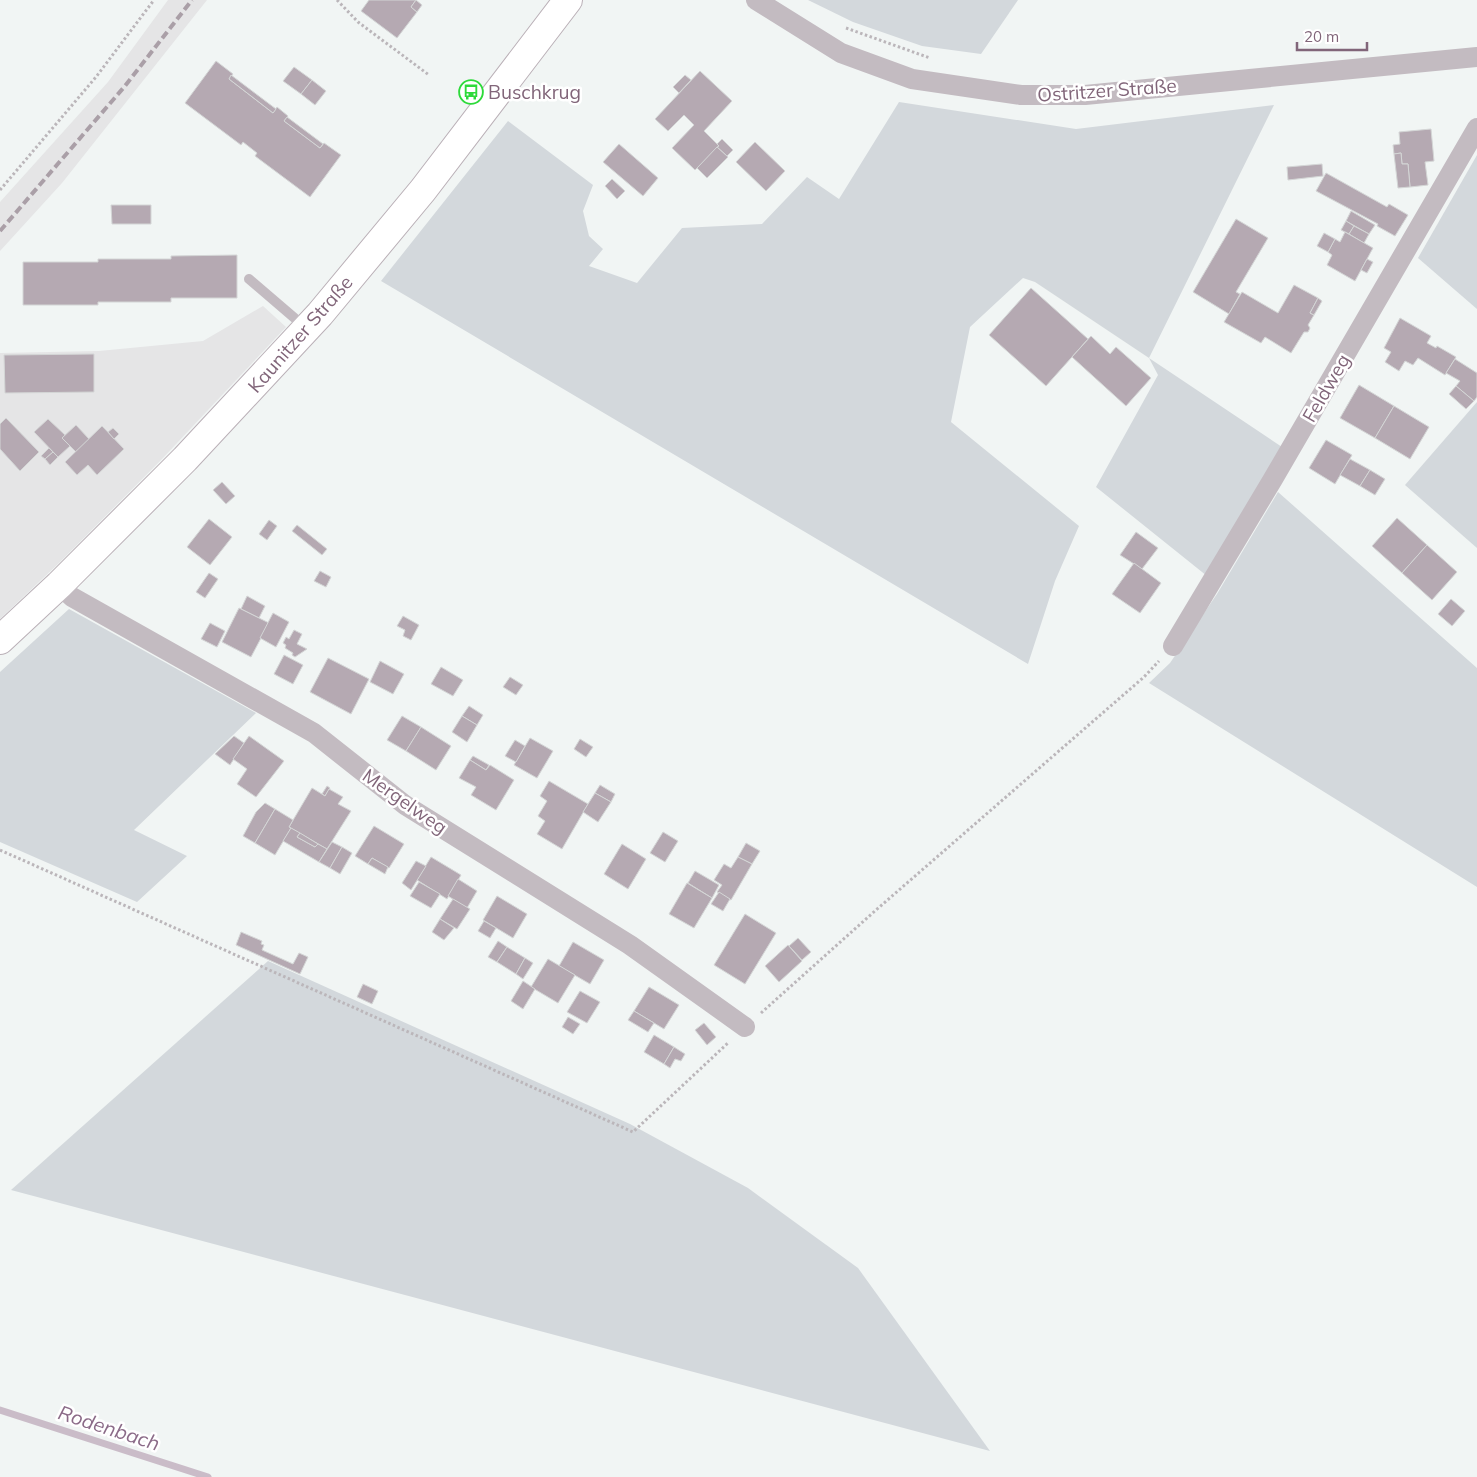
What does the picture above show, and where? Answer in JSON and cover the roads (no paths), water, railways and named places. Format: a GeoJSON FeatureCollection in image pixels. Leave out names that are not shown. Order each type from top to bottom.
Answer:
{"type":"FeatureCollection","features":[{"type":"Feature","properties":{"kind":"street","name":"Kaunitzer Straße"},"geometry":{"type":"LineString","coordinates":[[0,640],[59,586],[216,428],[307,328],[423,190],[568,0]]}},
{"type":"Feature","properties":{"kind":"street","name":"Ostritzer Straße"},"geometry":{"type":"LineString","coordinates":[[756,0],[841,53],[912,79],[1021,95],[1086,95],[1477,57]]}},
{"type":"Feature","properties":{"kind":"street","name":"Feldweg"},"geometry":{"type":"LineString","coordinates":[[1173,646],[1278,471],[1477,128]]}},
{"type":"Feature","properties":{"kind":"street","name":"Mergelweg"},"geometry":{"type":"LineString","coordinates":[[59,586],[72,597],[314,733],[405,805],[630,945],[746,1027]]}},
{"type":"Feature","properties":{"kind":"lane"},"geometry":{"type":"LineString","coordinates":[[249,279],[307,328]]}},
{"type":"Feature","properties":{"kind":"waterway","name":"Rodenbach"},"geometry":{"type":"LineString","coordinates":[[0,1410],[208,1477]]}},
{"type":"Feature","properties":{"kind":"railway"},"geometry":{"type":"LineString","coordinates":[[0,231],[125,86],[192,0]]}},
{"type":"Feature","properties":{"kind":"place","name":"Buschkrug"},"geometry":{"type":"Point","coordinates":[471,92]}}]}
